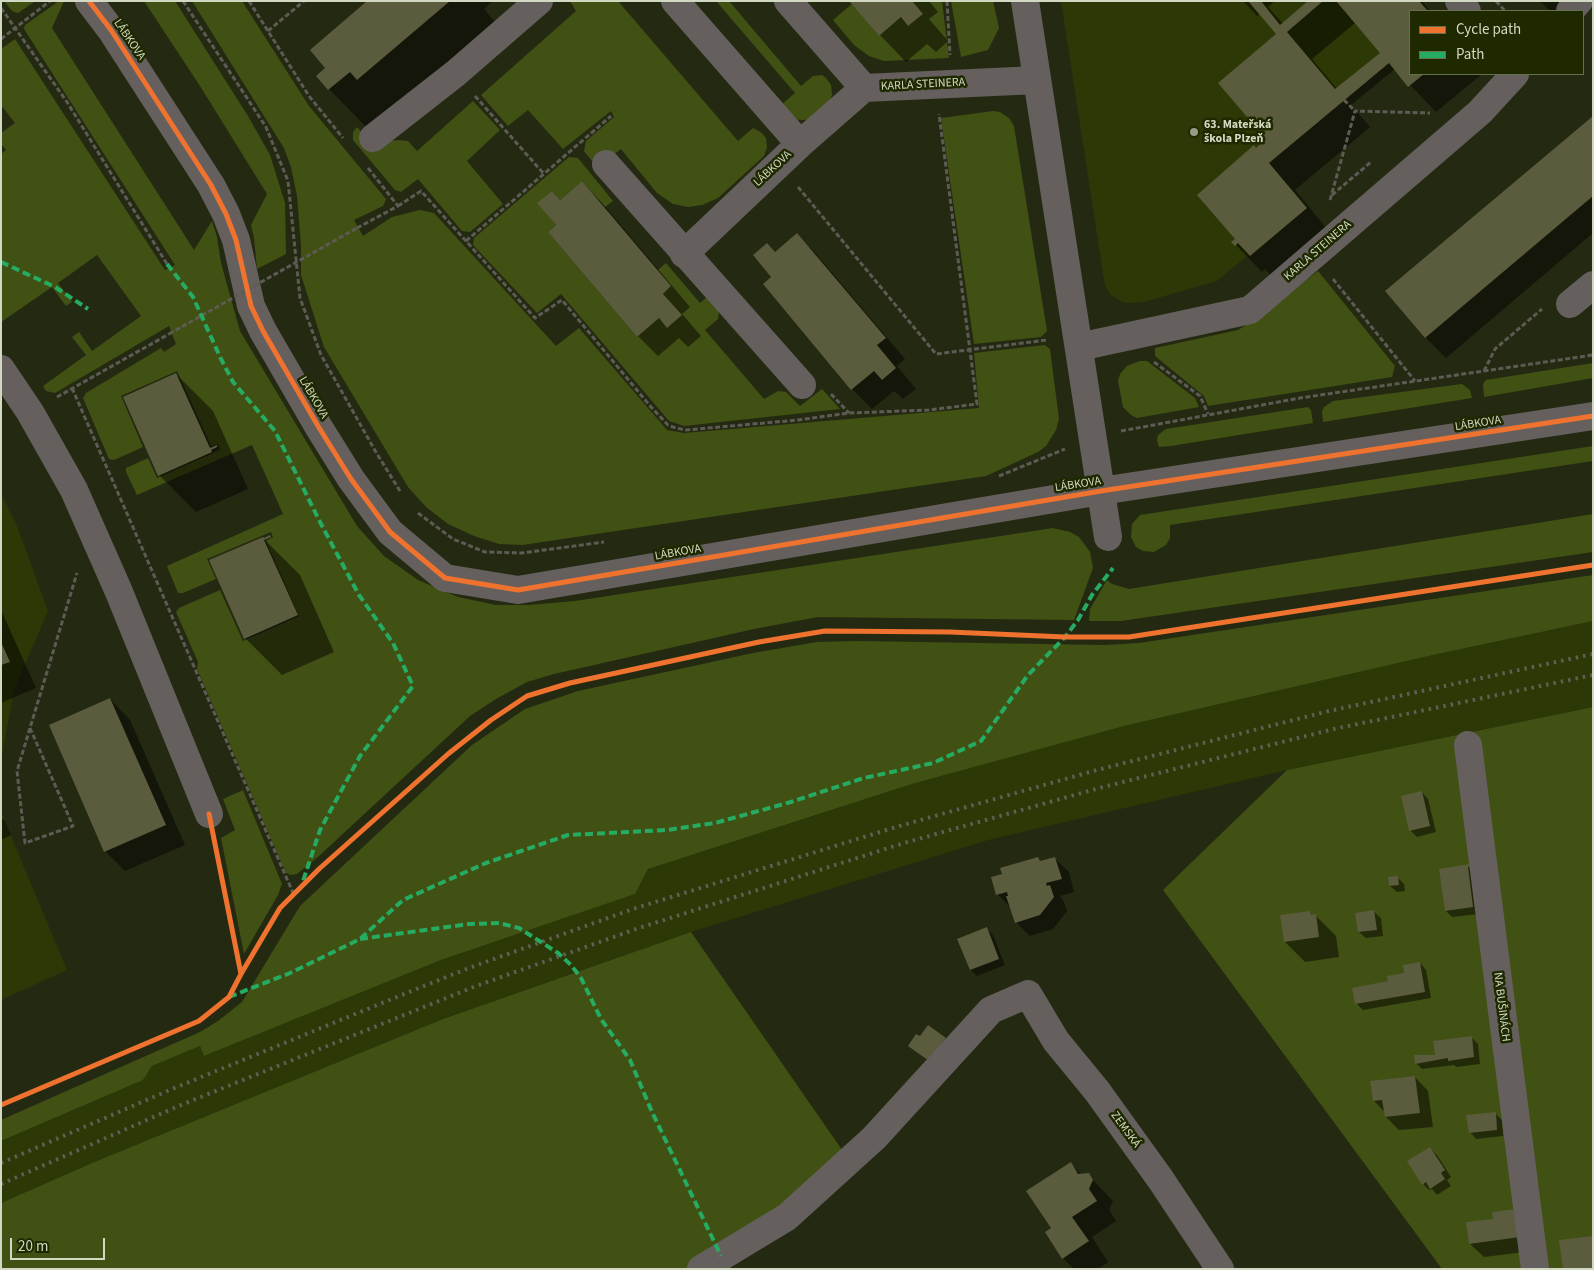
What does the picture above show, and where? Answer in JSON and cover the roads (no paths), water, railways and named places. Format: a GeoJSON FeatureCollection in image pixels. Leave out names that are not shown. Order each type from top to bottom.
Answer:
{"type":"FeatureCollection","features":[{"type":"Feature","properties":{"kind":"street","name":"LÁBKOVA"},"geometry":{"type":"LineString","coordinates":[[89,1],[111,30],[211,185],[226,214],[236,240],[251,306],[263,331],[346,472],[390,532],[445,578],[518,590],[1101,491],[1593,416]]}},
{"type":"Feature","properties":{"kind":"street"},"geometry":{"type":"LineString","coordinates":[[367,150],[539,1]]}},
{"type":"Feature","properties":{"kind":"street"},"geometry":{"type":"LineString","coordinates":[[675,1],[800,144]]}},
{"type":"Feature","properties":{"kind":"street","name":"KARLA STEINERA"},"geometry":{"type":"LineString","coordinates":[[788,1],[864,88],[1036,80]]}},
{"type":"Feature","properties":{"kind":"street"},"geometry":{"type":"LineString","coordinates":[[1025,1],[1108,537]]}},
{"type":"Feature","properties":{"kind":"street","name":"KARLA STEINERA"},"geometry":{"type":"LineString","coordinates":[[1079,347],[1250,310],[1480,112],[1514,75]]}},
{"type":"Feature","properties":{"kind":"street","name":"LÁBKOVA"},"geometry":{"type":"LineString","coordinates":[[684,254],[800,144],[864,88]]}},
{"type":"Feature","properties":{"kind":"street"},"geometry":{"type":"LineString","coordinates":[[606,164],[684,254],[814,387]]}},
{"type":"Feature","properties":{"kind":"street"},"geometry":{"type":"LineString","coordinates":[[1559,304],[1593,285]]}},
{"type":"Feature","properties":{"kind":"street"},"geometry":{"type":"LineString","coordinates":[[1,369],[30,412],[74,490],[102,552],[209,814]]}},
{"type":"Feature","properties":{"kind":"street","name":"NA BUŠINÁCH"},"geometry":{"type":"LineString","coordinates":[[1468,745],[1534,1269]]}},
{"type":"Feature","properties":{"kind":"street","name":"ZEMSKÁ"},"geometry":{"type":"LineString","coordinates":[[701,1269],[787,1217],[874,1138],[991,1010],[1028,994],[1056,1041],[1108,1106],[1161,1180],[1220,1269]]}},
{"type":"Feature","properties":{"kind":"railway"},"geometry":{"type":"LineString","coordinates":[[1,1163],[172,1089],[414,990],[469,968],[633,909],[896,827],[1097,770],[1329,711],[1593,654]]}},
{"type":"Feature","properties":{"kind":"railway"},"geometry":{"type":"LineString","coordinates":[[1,1184],[181,1105],[476,986],[639,928],[904,843],[1103,787],[1334,729],[1593,675]]}},
{"type":"Feature","properties":{"kind":"place","name":"63. Mateřská škola Plzeň"},"geometry":{"type":"Point","coordinates":[1194,132]}}]}
